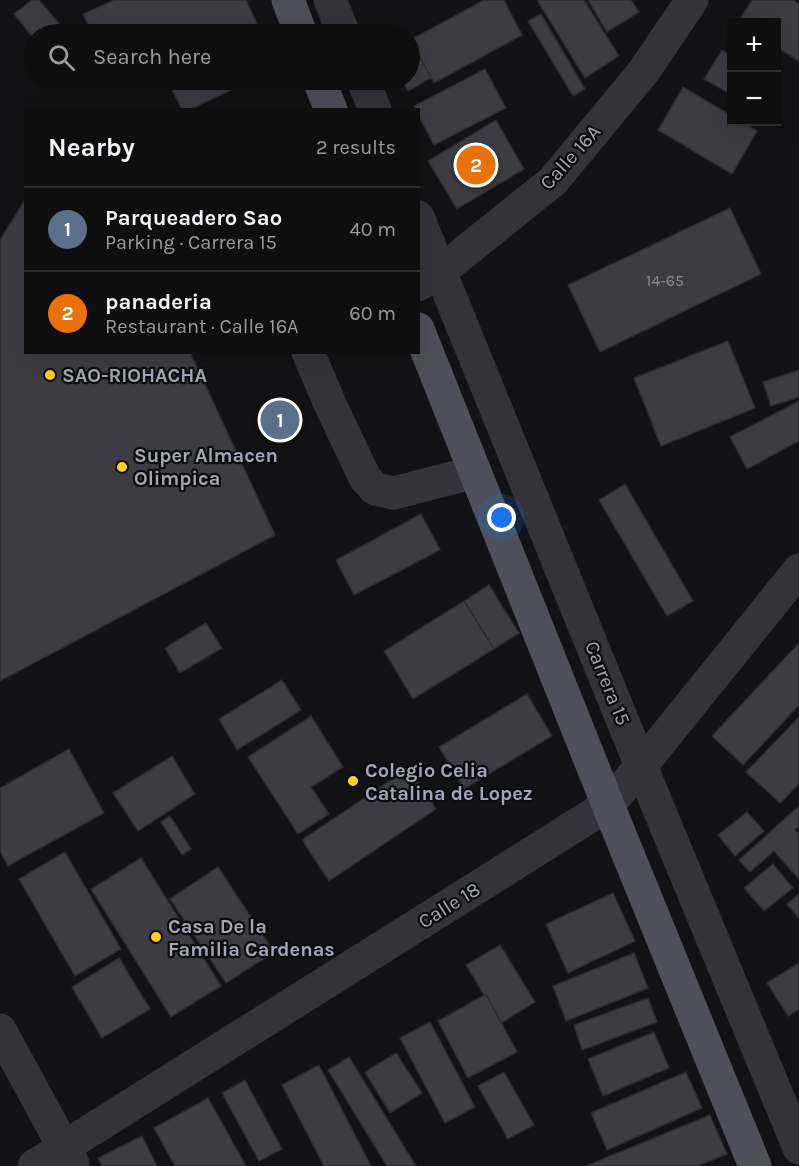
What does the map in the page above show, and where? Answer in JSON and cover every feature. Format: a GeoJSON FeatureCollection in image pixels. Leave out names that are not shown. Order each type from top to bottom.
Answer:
{"type":"FeatureCollection","features":[{"type":"Feature","properties":{"kind":"main road"},"geometry":{"type":"LineString","coordinates":[[288,0],[297,24]]}},
{"type":"Feature","properties":{"kind":"main road"},"geometry":{"type":"LineString","coordinates":[[323,90],[330,108]]}},
{"type":"Feature","properties":{"kind":"main road"},"geometry":{"type":"LineString","coordinates":[[420,334],[608,805],[756,1166]]}},
{"type":"Feature","properties":{"kind":"street"},"geometry":{"type":"LineString","coordinates":[[330,0],[340,24]]}},
{"type":"Feature","properties":{"kind":"street","name":"Calle 16A"},"geometry":{"type":"LineString","coordinates":[[430,278],[553,182],[644,71],[692,0]]}},
{"type":"Feature","properties":{"kind":"street"},"geometry":{"type":"LineString","coordinates":[[367,90],[374,108]]}},
{"type":"Feature","properties":{"kind":"street","name":"Carrera 15"},"geometry":{"type":"LineString","coordinates":[[420,227],[430,278],[641,766],[799,1148]]}},
{"type":"Feature","properties":{"kind":"street"},"geometry":{"type":"LineString","coordinates":[[309,354],[365,478],[375,489],[394,493],[476,472]]}},
{"type":"Feature","properties":{"kind":"street","name":"Calle 18"},"geometry":{"type":"LineString","coordinates":[[34,1166],[68,1156],[608,805],[799,570]]}},
{"type":"Feature","properties":{"kind":"street"},"geometry":{"type":"LineString","coordinates":[[0,1030],[68,1156]]}},
{"type":"Feature","properties":{"kind":"building"},"geometry":{"type":"Polygon","coordinates":[[[32,0],[39,0],[59,24],[24,24],[24,26],[14,14],[32,0]]]}},
{"type":"Feature","properties":{"kind":"building"},"geometry":{"type":"Polygon","coordinates":[[[114,0],[246,0],[257,24],[88,24],[83,14],[114,0]]]}},
{"type":"Feature","properties":{"kind":"building"},"geometry":{"type":"Polygon","coordinates":[[[484,0],[504,0],[522,35],[434,83],[420,58],[420,35],[484,0]]]}},
{"type":"Feature","properties":{"kind":"building"},"geometry":{"type":"Polygon","coordinates":[[[537,0],[584,0],[619,56],[585,78],[537,0]]]}},
{"type":"Feature","properties":{"kind":"building"},"geometry":{"type":"Polygon","coordinates":[[[588,0],[631,0],[639,12],[607,32],[588,0]]]}},
{"type":"Feature","properties":{"kind":"building"},"geometry":{"type":"Polygon","coordinates":[[[752,0],[793,0],[799,4],[799,61],[781,50],[781,18],[741,18],[752,0]]]}},
{"type":"Feature","properties":{"kind":"building"},"geometry":{"type":"Polygon","coordinates":[[[541,14],[585,89],[573,96],[528,21],[541,14]]]}},
{"type":"Feature","properties":{"kind":"building"},"geometry":{"type":"Polygon","coordinates":[[[722,50],[727,53],[727,92],[704,79],[722,50]]]}},
{"type":"Feature","properties":{"kind":"building"},"geometry":{"type":"Polygon","coordinates":[[[420,57],[431,78],[420,84],[420,57]]]}},
{"type":"Feature","properties":{"kind":"building"},"geometry":{"type":"Polygon","coordinates":[[[485,69],[506,108],[434,145],[420,119],[420,108],[414,106],[485,69]]]}},
{"type":"Feature","properties":{"kind":"building"},"geometry":{"type":"Polygon","coordinates":[[[683,87],[727,113],[727,126],[748,126],[757,131],[732,174],[658,130],[683,87]]]}},
{"type":"Feature","properties":{"kind":"building"},"geometry":{"type":"Polygon","coordinates":[[[172,90],[231,90],[193,108],[181,108],[172,90]]]}},
{"type":"Feature","properties":{"kind":"building"},"geometry":{"type":"Polygon","coordinates":[[[496,120],[524,169],[457,209],[428,161],[496,120]]]}},
{"type":"Feature","properties":{"kind":"building","name":"Super Almacen Olimpica"},"geometry":{"type":"Polygon","coordinates":[[[24,201],[24,354],[191,354],[275,535],[0,681],[0,240],[24,201]]]}},
{"type":"Feature","properties":{"kind":"building"},"geometry":{"type":"Polygon","coordinates":[[[730,208],[761,274],[600,352],[568,285],[730,208]]]}},
{"type":"Feature","properties":{"kind":"building"},"geometry":{"type":"Polygon","coordinates":[[[728,341],[755,408],[661,446],[634,378],[728,341]]]}},
{"type":"Feature","properties":{"kind":"building"},"geometry":{"type":"Polygon","coordinates":[[[799,370],[799,397],[771,406],[763,382],[799,370]]]}},
{"type":"Feature","properties":{"kind":"building"},"geometry":{"type":"Polygon","coordinates":[[[799,401],[799,441],[747,469],[730,437],[799,401]]]}},
{"type":"Feature","properties":{"kind":"building"},"geometry":{"type":"Polygon","coordinates":[[[625,484],[693,601],[667,616],[599,500],[625,484]]]}},
{"type":"Feature","properties":{"kind":"building"},"geometry":{"type":"Polygon","coordinates":[[[421,514],[440,550],[354,595],[336,560],[421,514]]]}},
{"type":"Feature","properties":{"kind":"building"},"geometry":{"type":"Polygon","coordinates":[[[489,585],[519,633],[494,649],[464,601],[489,585]]]}},
{"type":"Feature","properties":{"kind":"building"},"geometry":{"type":"Polygon","coordinates":[[[464,601],[494,649],[413,699],[384,651],[464,601]]]}},
{"type":"Feature","properties":{"kind":"building"},"geometry":{"type":"Polygon","coordinates":[[[206,623],[222,648],[180,673],[165,648],[206,623]]]}},
{"type":"Feature","properties":{"kind":"building"},"geometry":{"type":"Polygon","coordinates":[[[799,643],[799,705],[743,765],[712,736],[799,643]]]}},
{"type":"Feature","properties":{"kind":"building"},"geometry":{"type":"Polygon","coordinates":[[[282,680],[301,710],[237,750],[219,719],[282,680]]]}},
{"type":"Feature","properties":{"kind":"building"},"geometry":{"type":"Polygon","coordinates":[[[527,694],[552,736],[464,789],[439,747],[527,694]]]}},
{"type":"Feature","properties":{"kind":"building"},"geometry":{"type":"Polygon","coordinates":[[[311,716],[343,767],[311,787],[329,814],[298,834],[248,757],[311,716]]]}},
{"type":"Feature","properties":{"kind":"building"},"geometry":{"type":"Polygon","coordinates":[[[799,717],[799,784],[780,803],[746,772],[799,717]]]}},
{"type":"Feature","properties":{"kind":"building"},"geometry":{"type":"Polygon","coordinates":[[[69,749],[104,813],[8,866],[0,851],[0,788],[69,749]]]}},
{"type":"Feature","properties":{"kind":"building"},"geometry":{"type":"Polygon","coordinates":[[[172,756],[195,794],[138,831],[113,793],[172,756]]]}},
{"type":"Feature","properties":{"kind":"building"},"geometry":{"type":"Polygon","coordinates":[[[409,768],[436,809],[329,881],[302,840],[409,768]]]}},
{"type":"Feature","properties":{"kind":"building"},"geometry":{"type":"Polygon","coordinates":[[[799,806],[799,826],[795,830],[799,834],[799,879],[774,851],[750,872],[739,860],[799,806]]]}},
{"type":"Feature","properties":{"kind":"building"},"geometry":{"type":"Polygon","coordinates":[[[747,812],[764,831],[735,856],[718,835],[747,812]]]}},
{"type":"Feature","properties":{"kind":"building"},"geometry":{"type":"Polygon","coordinates":[[[170,816],[191,849],[182,855],[161,822],[170,816]]]}},
{"type":"Feature","properties":{"kind":"building"},"geometry":{"type":"Polygon","coordinates":[[[65,852],[121,949],[75,976],[19,879],[65,852]]]}},
{"type":"Feature","properties":{"kind":"building","name":"Casa De la Familia Cardenas"},"geometry":{"type":"Polygon","coordinates":[[[141,858],[221,986],[171,1017],[91,889],[141,858]]]}},
{"type":"Feature","properties":{"kind":"building"},"geometry":{"type":"Polygon","coordinates":[[[773,864],[793,888],[764,911],[744,888],[773,864]]]}},
{"type":"Feature","properties":{"kind":"building"},"geometry":{"type":"Polygon","coordinates":[[[218,867],[274,952],[226,983],[170,899],[218,867]]]}},
{"type":"Feature","properties":{"kind":"building"},"geometry":{"type":"Polygon","coordinates":[[[613,893],[635,941],[568,973],[546,924],[613,893]]]}},
{"type":"Feature","properties":{"kind":"building"},"geometry":{"type":"Polygon","coordinates":[[[799,894],[799,918],[787,904],[799,894]]]}},
{"type":"Feature","properties":{"kind":"building"},"geometry":{"type":"Polygon","coordinates":[[[500,945],[535,1002],[501,1023],[466,965],[500,945]]]}},
{"type":"Feature","properties":{"kind":"building"},"geometry":{"type":"Polygon","coordinates":[[[634,953],[648,988],[566,1021],[553,986],[634,953]]]}},
{"type":"Feature","properties":{"kind":"building"},"geometry":{"type":"Polygon","coordinates":[[[119,958],[150,1009],[102,1038],[72,987],[119,958]]]}},
{"type":"Feature","properties":{"kind":"building"},"geometry":{"type":"Polygon","coordinates":[[[799,963],[799,1009],[788,1016],[767,983],[799,963]]]}},
{"type":"Feature","properties":{"kind":"building"},"geometry":{"type":"Polygon","coordinates":[[[486,994],[517,1052],[468,1078],[438,1021],[486,994]]]}},
{"type":"Feature","properties":{"kind":"building"},"geometry":{"type":"Polygon","coordinates":[[[648,998],[657,1022],[582,1050],[574,1025],[648,998]]]}},
{"type":"Feature","properties":{"kind":"building"},"geometry":{"type":"Polygon","coordinates":[[[430,1022],[475,1107],[445,1123],[400,1038],[430,1022]]]}},
{"type":"Feature","properties":{"kind":"building"},"geometry":{"type":"Polygon","coordinates":[[[654,1032],[669,1068],[603,1096],[588,1059],[654,1032]]]}},
{"type":"Feature","properties":{"kind":"building"},"geometry":{"type":"Polygon","coordinates":[[[396,1053],[422,1093],[390,1113],[365,1072],[396,1053]]]}},
{"type":"Feature","properties":{"kind":"building"},"geometry":{"type":"Polygon","coordinates":[[[349,1057],[416,1166],[387,1166],[328,1070],[349,1057]]]}},
{"type":"Feature","properties":{"kind":"building"},"geometry":{"type":"Polygon","coordinates":[[[319,1065],[371,1166],[324,1166],[282,1085],[319,1065]]]}},
{"type":"Feature","properties":{"kind":"building"},"geometry":{"type":"Polygon","coordinates":[[[504,1072],[534,1125],[508,1139],[478,1086],[504,1072]]]}},
{"type":"Feature","properties":{"kind":"building"},"geometry":{"type":"Polygon","coordinates":[[[686,1072],[702,1108],[607,1150],[591,1113],[686,1072]]]}},
{"type":"Feature","properties":{"kind":"building"},"geometry":{"type":"Polygon","coordinates":[[[245,1080],[282,1149],[259,1161],[222,1093],[245,1080]]]}},
{"type":"Feature","properties":{"kind":"building"},"geometry":{"type":"Polygon","coordinates":[[[208,1098],[246,1166],[175,1166],[154,1128],[208,1098]]]}},
{"type":"Feature","properties":{"kind":"building"},"geometry":{"type":"Polygon","coordinates":[[[710,1115],[727,1154],[698,1166],[586,1166],[710,1115]]]}},
{"type":"Feature","properties":{"kind":"building"},"geometry":{"type":"Polygon","coordinates":[[[142,1136],[157,1166],[102,1166],[98,1158],[142,1136]]]}},
{"type":"Feature","properties":{"kind":"place","name":"panaderia"},"geometry":{"type":"Point","coordinates":[476,165]}},
{"type":"Feature","properties":{"kind":"place","name":"SAO-RIOHACHA"},"geometry":{"type":"Point","coordinates":[50,375]}},
{"type":"Feature","properties":{"kind":"place","name":"Parqueadero Sao"},"geometry":{"type":"Point","coordinates":[280,420]}},
{"type":"Feature","properties":{"kind":"place","name":"Super Almacen Olimpica"},"geometry":{"type":"Point","coordinates":[122,467]}},
{"type":"Feature","properties":{"kind":"place","name":"Colegio Celia Catalina de Lopez"},"geometry":{"type":"Point","coordinates":[353,781]}},
{"type":"Feature","properties":{"kind":"place","name":"Casa De la Familia Cardenas"},"geometry":{"type":"Point","coordinates":[156,937]}}]}
